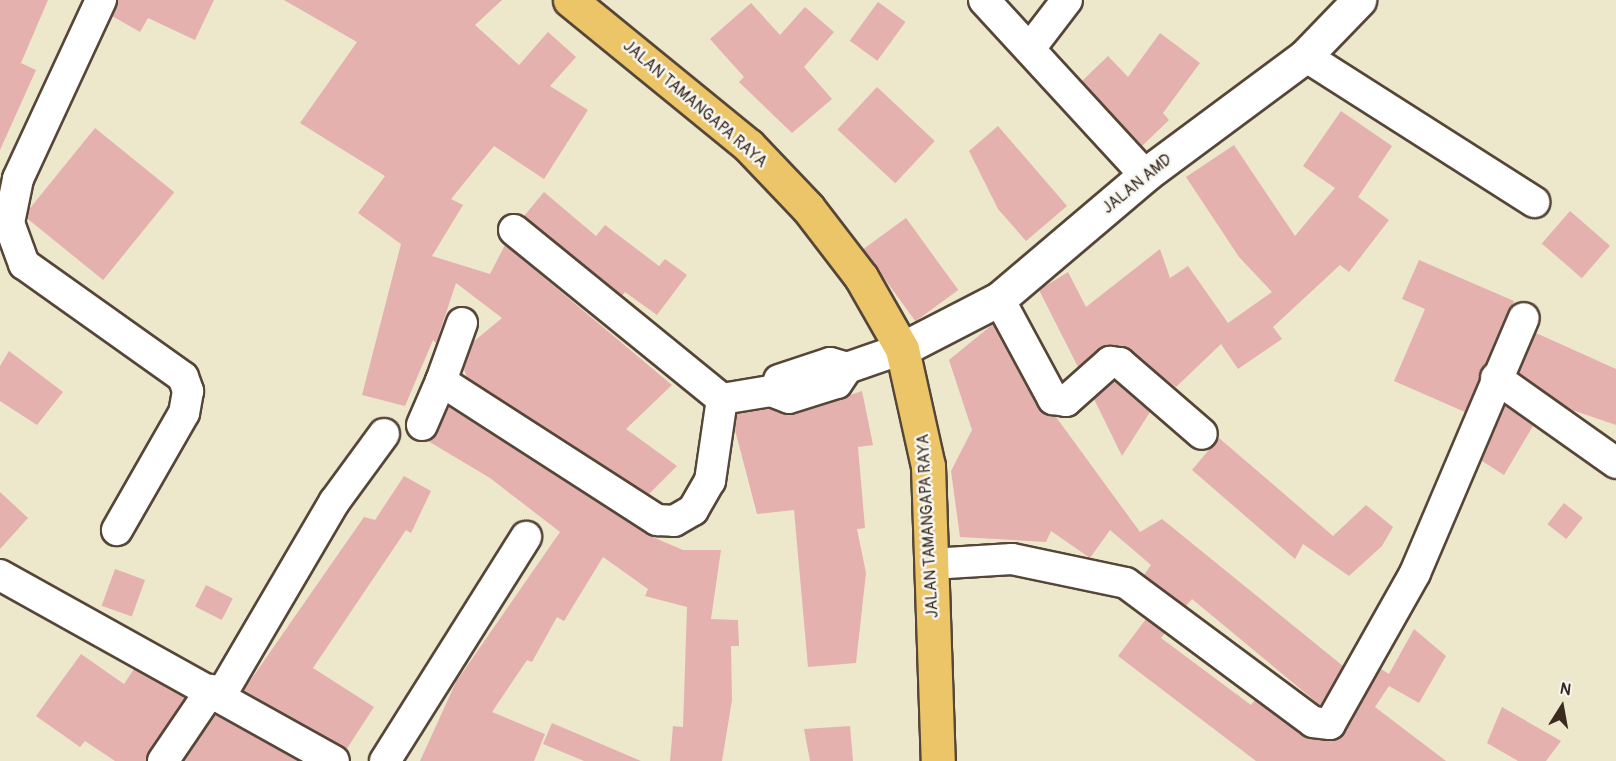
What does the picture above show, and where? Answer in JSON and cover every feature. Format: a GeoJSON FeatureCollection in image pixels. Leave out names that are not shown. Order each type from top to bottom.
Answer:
{"type":"FeatureCollection","features":[{"type":"Feature","properties":{"kind":"main road","name":"JALAN TAMANGAPA RAYA"},"geometry":{"type":"LineString","coordinates":[[570,0],[748,145],[808,208],[861,277],[902,349],[922,426],[931,564],[938,761]]}},
{"type":"Feature","properties":{"kind":"street"},"geometry":{"type":"LineString","coordinates":[[101,0],[18,179],[9,223],[24,264],[183,376],[188,391],[184,413],[117,530]]}},
{"type":"Feature","properties":{"kind":"street"},"geometry":{"type":"LineString","coordinates":[[984,0],[1031,47],[1145,175]]}},
{"type":"Feature","properties":{"kind":"street"},"geometry":{"type":"LineString","coordinates":[[1031,47],[1067,0]]}},
{"type":"Feature","properties":{"kind":"street","name":"JALAN AMD"},"geometry":{"type":"LineString","coordinates":[[902,349],[999,299],[1145,175],[1305,56],[1359,0]]}},
{"type":"Feature","properties":{"kind":"street"},"geometry":{"type":"LineString","coordinates":[[1305,56],[1534,202]]}},
{"type":"Feature","properties":{"kind":"street"},"geometry":{"type":"LineString","coordinates":[[514,230],[722,399],[771,391],[778,380],[830,363],[847,368],[902,349]]}},
{"type":"Feature","properties":{"kind":"street"},"geometry":{"type":"LineString","coordinates":[[999,299],[1053,399],[1066,401],[1110,362],[1120,363],[1202,434]]}},
{"type":"Feature","properties":{"kind":"street"},"geometry":{"type":"LineString","coordinates":[[931,564],[1012,560],[1126,583],[1313,722],[1330,724],[1415,573],[1496,378],[1524,318]]}},
{"type":"Feature","properties":{"kind":"street"},"geometry":{"type":"LineString","coordinates":[[422,425],[462,323]]}},
{"type":"Feature","properties":{"kind":"street"},"geometry":{"type":"LineString","coordinates":[[1496,378],[1616,463]]}},
{"type":"Feature","properties":{"kind":"street"},"geometry":{"type":"LineString","coordinates":[[441,381],[657,520],[674,521],[693,510],[710,481],[722,399]]}},
{"type":"Feature","properties":{"kind":"street"},"geometry":{"type":"LineString","coordinates":[[163,761],[216,692],[335,501],[384,434]]}},
{"type":"Feature","properties":{"kind":"street"},"geometry":{"type":"LineString","coordinates":[[385,761],[526,537]]}},
{"type":"Feature","properties":{"kind":"street"},"geometry":{"type":"LineString","coordinates":[[0,576],[216,692],[334,761]]}},
{"type":"Feature","properties":{"kind":"building"},"geometry":{"type":"Polygon","coordinates":[[[0,0],[48,0],[21,63],[36,70],[0,150],[0,0]]]}},
{"type":"Feature","properties":{"kind":"building"},"geometry":{"type":"Polygon","coordinates":[[[118,0],[214,0],[195,40],[148,18],[140,32],[112,16],[118,0]]]}},
{"type":"Feature","properties":{"kind":"building"},"geometry":{"type":"Polygon","coordinates":[[[284,0],[502,0],[475,25],[519,65],[548,32],[576,57],[550,86],[588,110],[544,179],[494,146],[451,199],[463,205],[432,256],[490,274],[505,245],[672,385],[626,429],[677,466],[649,494],[467,378],[464,369],[473,342],[502,318],[456,283],[436,343],[433,340],[405,406],[362,395],[401,244],[358,213],[385,176],[300,123],[357,42],[284,0]]]}},
{"type":"Feature","properties":{"kind":"building"},"geometry":{"type":"Polygon","coordinates":[[[878,2],[906,22],[877,61],[850,41],[878,2]]]}},
{"type":"Feature","properties":{"kind":"building"},"geometry":{"type":"Polygon","coordinates":[[[751,3],[780,35],[805,7],[834,32],[804,67],[832,99],[792,133],[739,82],[744,77],[710,39],[751,3]]]}},
{"type":"Feature","properties":{"kind":"building"},"geometry":{"type":"Polygon","coordinates":[[[1160,33],[1200,63],[1163,113],[1169,120],[1142,146],[1082,81],[1108,56],[1128,77],[1160,33]]]}},
{"type":"Feature","properties":{"kind":"building"},"geometry":{"type":"Polygon","coordinates":[[[877,87],[935,141],[895,183],[837,129],[877,87]]]}},
{"type":"Feature","properties":{"kind":"building"},"geometry":{"type":"Polygon","coordinates":[[[1341,111],[1392,146],[1358,197],[1389,220],[1349,272],[1340,265],[1273,327],[1282,339],[1238,369],[1221,344],[1176,387],[1122,346],[1104,346],[1078,367],[1039,290],[1068,272],[1086,307],[1160,249],[1170,278],[1188,266],[1228,323],[1272,292],[1239,257],[1186,177],[1234,145],[1295,236],[1335,188],[1303,166],[1341,111]]]}},
{"type":"Feature","properties":{"kind":"building"},"geometry":{"type":"Polygon","coordinates":[[[998,126],[1067,206],[1026,241],[998,209],[969,151],[998,126]]]}},
{"type":"Feature","properties":{"kind":"building"},"geometry":{"type":"Polygon","coordinates":[[[95,128],[174,192],[103,280],[24,216],[95,128]]]}},
{"type":"Feature","properties":{"kind":"building"},"geometry":{"type":"Polygon","coordinates":[[[544,192],[596,236],[605,225],[659,266],[665,259],[687,275],[657,315],[625,292],[622,296],[524,216],[544,192]]]}},
{"type":"Feature","properties":{"kind":"building"},"geometry":{"type":"Polygon","coordinates":[[[1570,211],[1610,246],[1582,278],[1542,243],[1570,211]]]}},
{"type":"Feature","properties":{"kind":"building"},"geometry":{"type":"Polygon","coordinates":[[[906,218],[958,290],[915,321],[863,249],[906,218]]]}},
{"type":"Feature","properties":{"kind":"building"},"geometry":{"type":"Polygon","coordinates":[[[1419,260],[1514,301],[1465,412],[1394,381],[1425,309],[1402,299],[1419,260]]]}},
{"type":"Feature","properties":{"kind":"building"},"geometry":{"type":"Polygon","coordinates":[[[993,324],[1038,408],[1056,417],[1140,532],[1162,519],[1343,666],[1321,706],[1192,599],[1186,606],[1144,575],[1151,565],[1110,530],[1090,558],[1051,531],[1046,542],[960,537],[951,471],[972,430],[949,360],[993,324]]]}},
{"type":"Feature","properties":{"kind":"building"},"geometry":{"type":"Polygon","coordinates":[[[1536,333],[1616,369],[1616,425],[1569,409],[1519,373],[1536,333]]]}},
{"type":"Feature","properties":{"kind":"building"},"geometry":{"type":"Polygon","coordinates":[[[9,351],[63,392],[37,425],[0,401],[0,366],[9,351]]]}},
{"type":"Feature","properties":{"kind":"building"},"geometry":{"type":"Polygon","coordinates":[[[1114,381],[1150,412],[1122,456],[1094,399],[1114,381]]]}},
{"type":"Feature","properties":{"kind":"building"},"geometry":{"type":"Polygon","coordinates":[[[862,391],[873,445],[858,447],[865,528],[857,529],[866,573],[856,663],[808,667],[794,510],[757,514],[735,430],[737,414],[770,409],[794,414],[862,391]]]}},
{"type":"Feature","properties":{"kind":"building"},"geometry":{"type":"Polygon","coordinates":[[[1505,406],[1533,426],[1504,475],[1482,461],[1505,406]]]}},
{"type":"Feature","properties":{"kind":"building"},"geometry":{"type":"Polygon","coordinates":[[[449,407],[648,535],[683,550],[721,550],[711,619],[738,620],[739,646],[731,646],[732,700],[722,761],[670,761],[673,726],[683,727],[687,607],[645,596],[648,589],[603,557],[564,621],[557,617],[532,662],[527,660],[492,712],[545,734],[534,761],[420,761],[456,682],[560,532],[490,478],[428,441],[449,407]]]}},
{"type":"Feature","properties":{"kind":"building"},"geometry":{"type":"Polygon","coordinates":[[[1219,438],[1333,536],[1366,505],[1393,527],[1382,546],[1349,576],[1303,544],[1295,559],[1192,470],[1219,438]]]}},
{"type":"Feature","properties":{"kind":"building"},"geometry":{"type":"Polygon","coordinates":[[[404,476],[431,491],[411,533],[406,530],[313,668],[374,707],[346,750],[243,691],[364,517],[375,520],[404,476]]]}},
{"type":"Feature","properties":{"kind":"building"},"geometry":{"type":"Polygon","coordinates":[[[0,492],[28,518],[0,549],[0,492]]]}},
{"type":"Feature","properties":{"kind":"building"},"geometry":{"type":"Polygon","coordinates":[[[1564,503],[1583,518],[1566,539],[1547,524],[1564,503]]]}},
{"type":"Feature","properties":{"kind":"building"},"geometry":{"type":"Polygon","coordinates":[[[115,569],[145,580],[132,617],[102,606],[115,569]]]}},
{"type":"Feature","properties":{"kind":"building"},"geometry":{"type":"Polygon","coordinates":[[[206,585],[233,599],[222,620],[195,606],[206,585]]]}},
{"type":"Feature","properties":{"kind":"building"},"geometry":{"type":"Polygon","coordinates":[[[1146,619],[1165,633],[1161,638],[1251,705],[1255,700],[1303,736],[1328,741],[1345,732],[1381,669],[1389,674],[1414,629],[1446,656],[1419,703],[1389,686],[1375,707],[1446,761],[1256,761],[1118,656],[1146,619]]]}},
{"type":"Feature","properties":{"kind":"building"},"geometry":{"type":"Polygon","coordinates":[[[81,654],[124,684],[134,669],[185,698],[146,761],[115,761],[85,741],[80,747],[36,716],[81,654]]]}},
{"type":"Feature","properties":{"kind":"building"},"geometry":{"type":"Polygon","coordinates":[[[1502,707],[1561,741],[1546,761],[1518,761],[1487,743],[1502,707]]]}},
{"type":"Feature","properties":{"kind":"building"},"geometry":{"type":"Polygon","coordinates":[[[215,715],[299,761],[184,761],[215,715]]]}},
{"type":"Feature","properties":{"kind":"building"},"geometry":{"type":"Polygon","coordinates":[[[552,723],[641,761],[584,761],[543,744],[552,723]]]}},
{"type":"Feature","properties":{"kind":"building"},"geometry":{"type":"Polygon","coordinates":[[[850,726],[853,761],[810,761],[804,729],[850,726]]]}}]}
